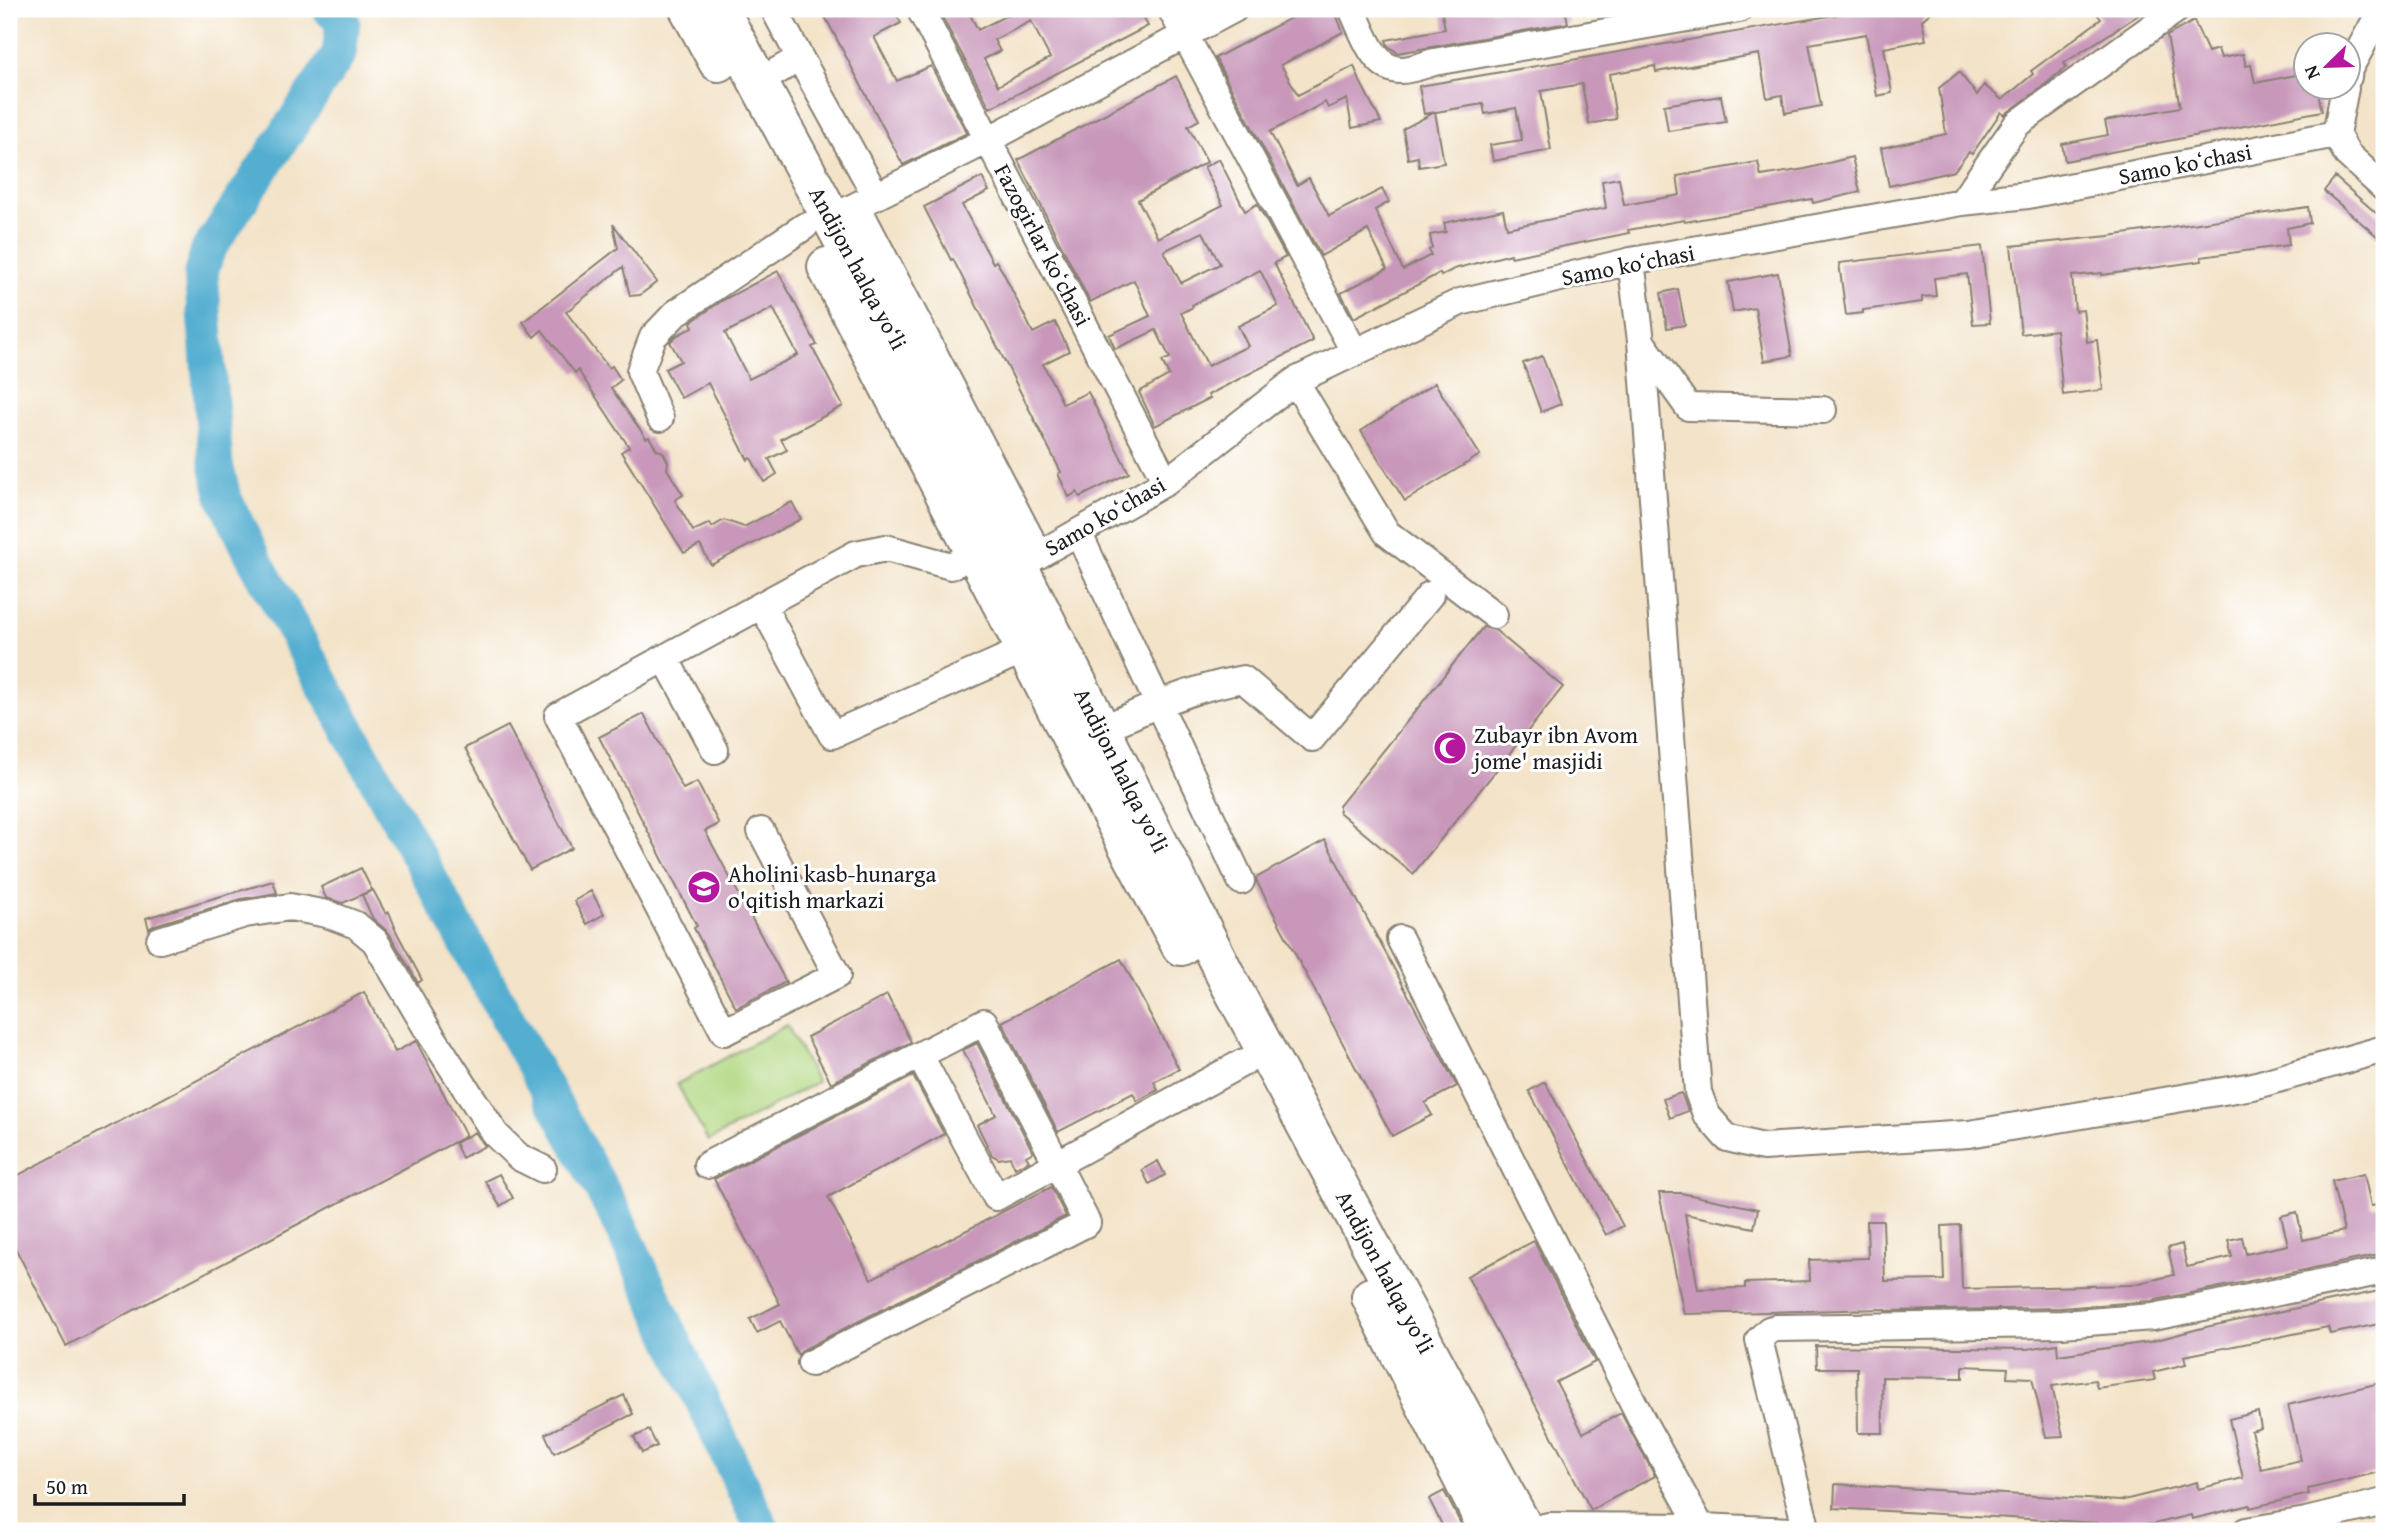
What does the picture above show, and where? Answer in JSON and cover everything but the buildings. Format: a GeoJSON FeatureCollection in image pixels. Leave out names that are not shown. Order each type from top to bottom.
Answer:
{"type":"FeatureCollection","features":[{"type":"Feature","properties":{"kind":"highway","name":"Andijon halqa yo‘li"},"geometry":{"type":"LineString","coordinates":[[689,9],[842,212]]}},
{"type":"Feature","properties":{"kind":"highway","name":"Andijon halqa yo‘li"},"geometry":{"type":"LineString","coordinates":[[719,9],[758,82],[842,212],[1006,564],[1101,730],[1228,982],[1527,1531]]}},
{"type":"Feature","properties":{"kind":"highway","name":"Andijon halqa yo‘li"},"geometry":{"type":"LineString","coordinates":[[1006,564],[1026,649],[1125,842],[1339,1233],[1489,1531]]}},
{"type":"Feature","properties":{"kind":"street"},"geometry":{"type":"LineString","coordinates":[[774,9],[800,58],[842,212],[1006,564]]}},
{"type":"Feature","properties":{"kind":"street","name":"Fazogirlar koʻchasi"},"geometry":{"type":"LineString","coordinates":[[920,9],[1166,482]]}},
{"type":"Feature","properties":{"kind":"street"},"geometry":{"type":"LineString","coordinates":[[1171,9],[1355,353]]}},
{"type":"Feature","properties":{"kind":"street"},"geometry":{"type":"LineString","coordinates":[[660,418],[640,371],[653,337],[676,313],[842,212],[988,140],[1234,9]]}},
{"type":"Feature","properties":{"kind":"street"},"geometry":{"type":"LineString","coordinates":[[1352,9],[1375,55],[1386,67],[1402,71],[1434,62],[1739,9]]}},
{"type":"Feature","properties":{"kind":"street"},"geometry":{"type":"LineString","coordinates":[[1962,201],[2017,124],[2177,9]]}},
{"type":"Feature","properties":{"kind":"street"},"geometry":{"type":"LineString","coordinates":[[2362,45],[2382,9]]}},
{"type":"Feature","properties":{"kind":"street"},"geometry":{"type":"LineString","coordinates":[[758,82],[800,58]]}},
{"type":"Feature","properties":{"kind":"street"},"geometry":{"type":"LineString","coordinates":[[2342,102],[2336,134],[2347,154],[2384,188]]}},
{"type":"Feature","properties":{"kind":"street","name":"Samo koʻchasi"},"geometry":{"type":"LineString","coordinates":[[761,831],[837,975],[724,1032],[558,716],[856,554],[886,548],[951,566],[1006,564],[1078,532],[1166,482],[1295,381],[1461,302],[1631,261],[1962,201],[2028,195],[2336,134]]}},
{"type":"Feature","properties":{"kind":"street"},"geometry":{"type":"LineString","coordinates":[[1631,261],[1641,341],[1698,1092],[1706,1114],[1727,1138],[1763,1147],[1969,1134],[2253,1086],[2384,1049]]}},
{"type":"Feature","properties":{"kind":"street"},"geometry":{"type":"LineString","coordinates":[[1641,341],[1688,407],[1823,410]]}},
{"type":"Feature","properties":{"kind":"street"},"geometry":{"type":"LineString","coordinates":[[1295,381],[1387,533],[1494,615]]}},
{"type":"Feature","properties":{"kind":"street"},"geometry":{"type":"LineString","coordinates":[[1078,532],[1241,881]]}},
{"type":"Feature","properties":{"kind":"street"},"geometry":{"type":"LineString","coordinates":[[1101,730],[1158,703],[1208,685],[1243,679],[1312,738],[1430,595]]}},
{"type":"Feature","properties":{"kind":"street"},"geometry":{"type":"LineString","coordinates":[[762,605],[832,735],[1026,649]]}},
{"type":"Feature","properties":{"kind":"street"},"geometry":{"type":"LineString","coordinates":[[665,658],[715,750]]}},
{"type":"Feature","properties":{"kind":"street"},"geometry":{"type":"LineString","coordinates":[[160,940],[244,914],[290,906],[327,914],[356,925],[375,941],[426,1027],[496,1135],[519,1157],[543,1169]]}},
{"type":"Feature","properties":{"kind":"street"},"geometry":{"type":"LineString","coordinates":[[1400,939],[1644,1424],[1702,1529]]}},
{"type":"Feature","properties":{"kind":"street"},"geometry":{"type":"LineString","coordinates":[[707,1165],[984,1022],[1087,1223],[811,1363]]}},
{"type":"Feature","properties":{"kind":"street"},"geometry":{"type":"LineString","coordinates":[[920,1056],[996,1196],[1244,1062]]}},
{"type":"Feature","properties":{"kind":"street"},"geometry":{"type":"LineString","coordinates":[[1807,1531],[1759,1340],[1769,1330],[2062,1324],[2153,1317],[2384,1271]]}},
{"type":"Feature","properties":{"kind":"street"},"geometry":{"type":"LineString","coordinates":[[2246,1531],[2305,1526],[2384,1502]]}},
{"type":"Feature","properties":{"kind":"street"},"geometry":{"type":"LineString","coordinates":[[1527,1531],[1548,1526],[1792,1531]]}},
{"type":"Feature","properties":{"kind":"green space"},"geometry":{"type":"Polygon","coordinates":[[[787,1025],[817,1082],[708,1141],[677,1084],[787,1025]]]}},
{"type":"Feature","properties":{"kind":"waterway"},"geometry":{"type":"LineString","coordinates":[[329,9],[343,22],[339,54],[208,250],[201,273],[216,465],[224,497],[251,553],[613,1210],[763,1531]]}},
{"type":"Feature","properties":{"kind":"place","name":"Zubayr ibn Avom jome' masjidi"},"geometry":{"type":"Point","coordinates":[1450,748]}},
{"type":"Feature","properties":{"kind":"place","name":"Aholini kasb-hunarga o'qitish markazi"},"geometry":{"type":"Point","coordinates":[704,887]}}]}
